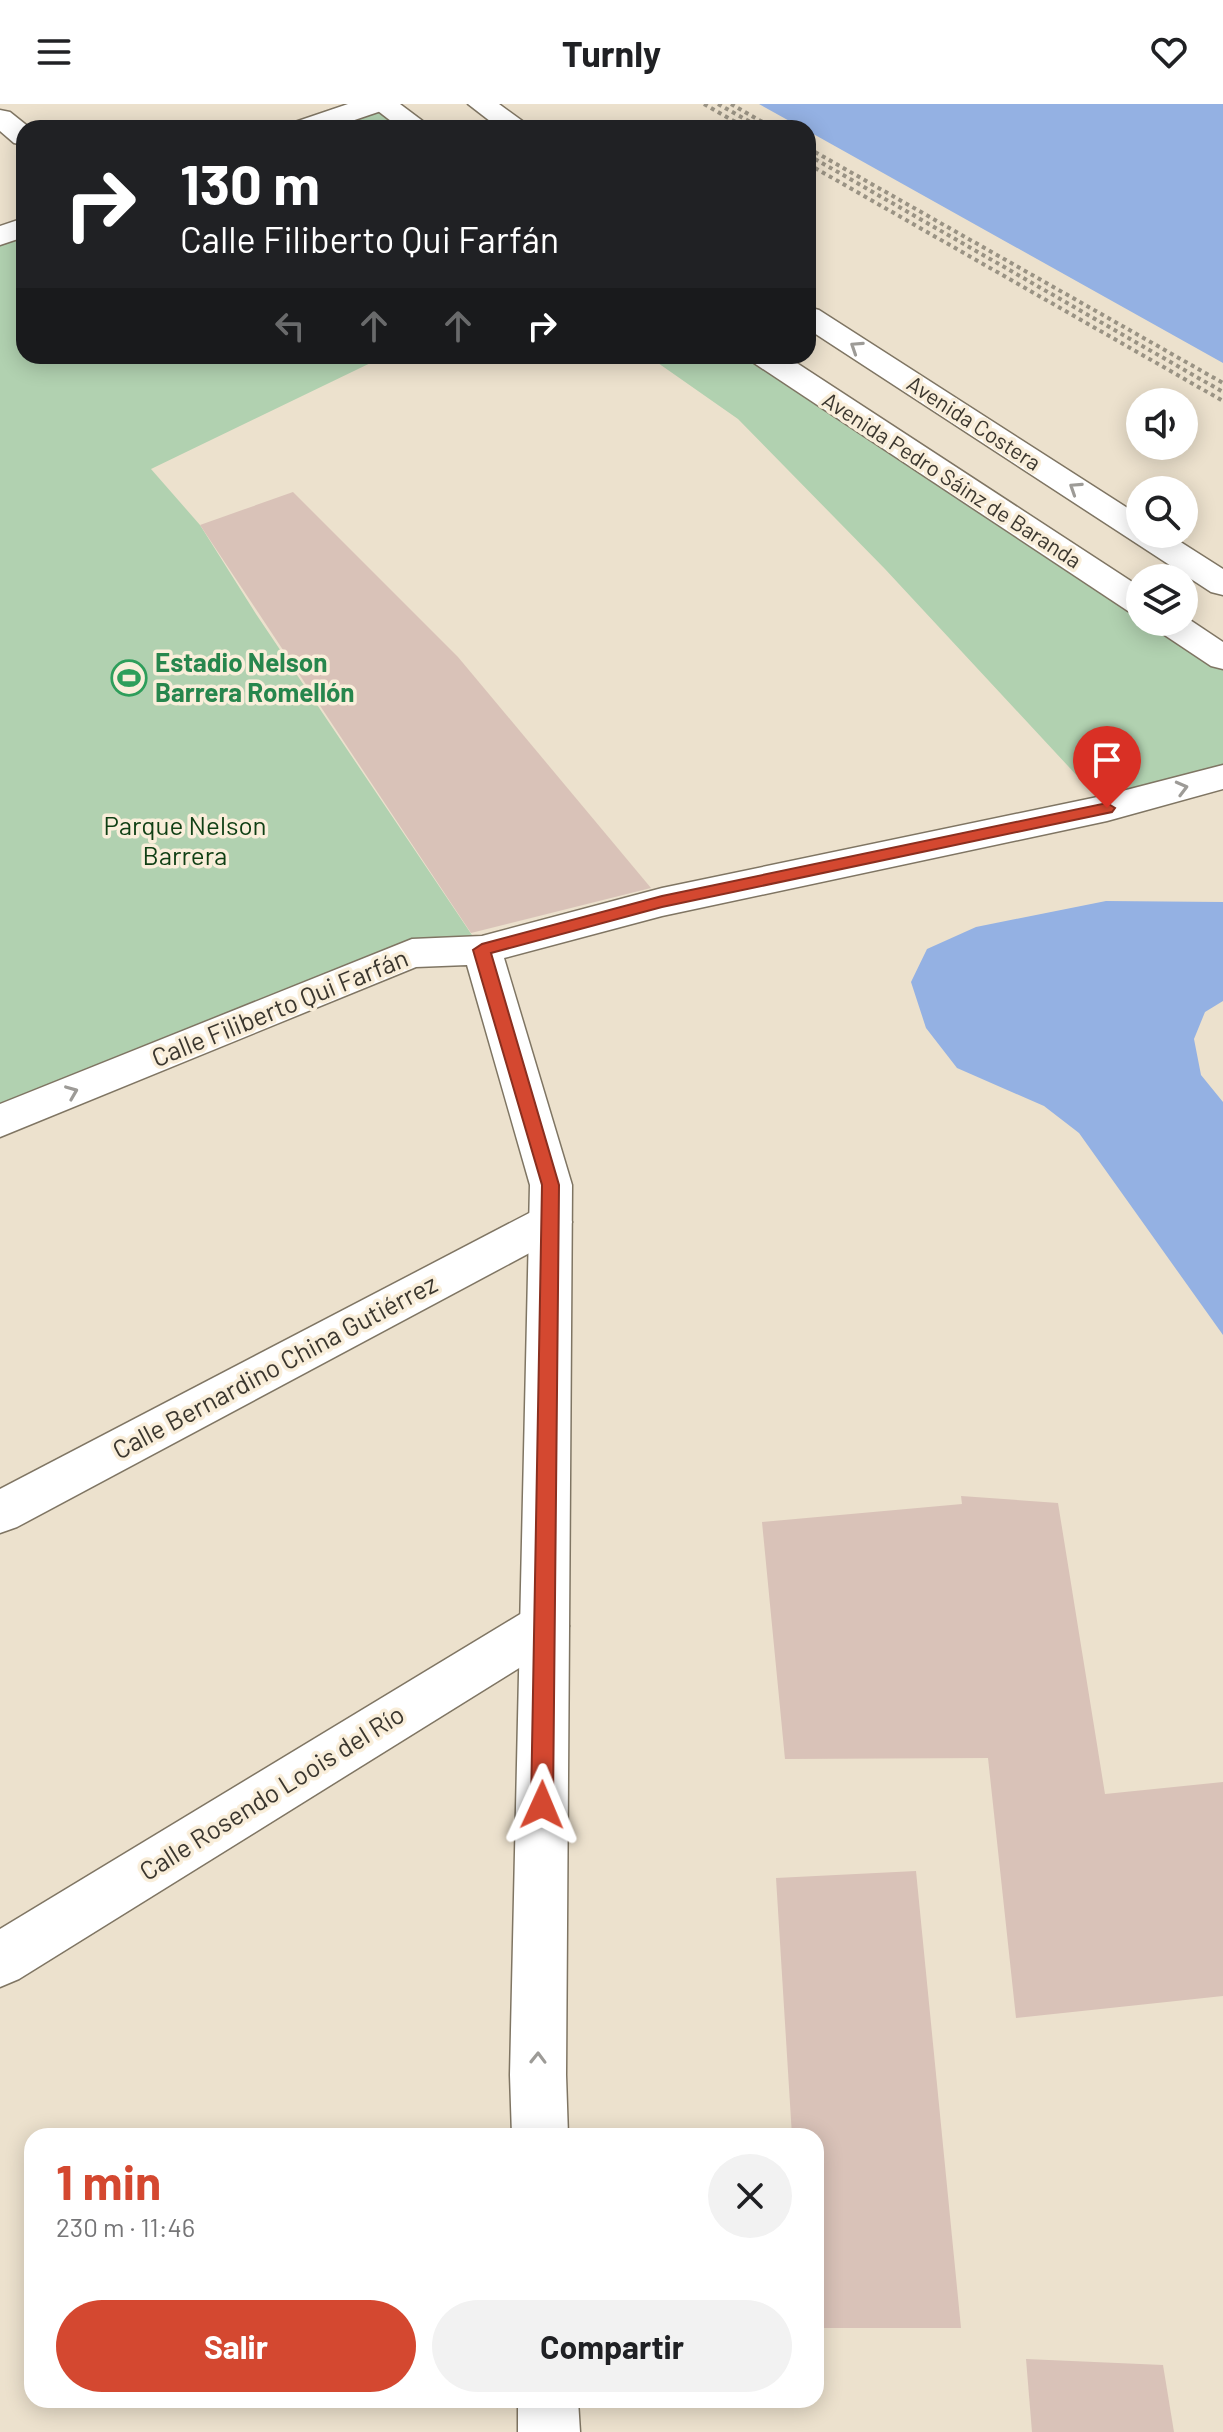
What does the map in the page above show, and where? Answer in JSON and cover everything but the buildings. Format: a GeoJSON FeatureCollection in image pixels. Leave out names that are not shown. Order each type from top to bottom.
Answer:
{"type":"FeatureCollection","features":[{"type":"Feature","properties":{"kind":"street"},"geometry":{"type":"LineString","coordinates":[[328,120],[374,104]]}},
{"type":"Feature","properties":{"kind":"street"},"geometry":{"type":"LineString","coordinates":[[382,104],[406,120]]}},
{"type":"Feature","properties":{"kind":"street"},"geometry":{"type":"LineString","coordinates":[[481,104],[506,120]]}},
{"type":"Feature","properties":{"kind":"street"},"geometry":{"type":"LineString","coordinates":[[0,118],[16,131]]}},
{"type":"Feature","properties":{"kind":"street","name":"Avenida Costera"},"geometry":{"type":"LineString","coordinates":[[816,321],[1126,522]]}},
{"type":"Feature","properties":{"kind":"street","name":"Avenida Pedro Sáinz de Baranda"},"geometry":{"type":"LineString","coordinates":[[777,364],[1126,594]]}},
{"type":"Feature","properties":{"kind":"street"},"geometry":{"type":"LineString","coordinates":[[1167,548],[1223,584]]}},
{"type":"Feature","properties":{"kind":"street"},"geometry":{"type":"LineString","coordinates":[[1190,636],[1223,658]]}},
{"type":"Feature","properties":{"kind":"street","name":"Calle Filiberto Qui Farfán"},"geometry":{"type":"LineString","coordinates":[[0,1121],[412,953],[482,950],[662,902],[1107,808],[1223,777]]}},
{"type":"Feature","properties":{"kind":"street"},"geometry":{"type":"LineString","coordinates":[[482,950],[551,1185],[540,2128]]}},
{"type":"Feature","properties":{"kind":"street","name":"Calle Bernardino China Gutiérrez"},"geometry":{"type":"LineString","coordinates":[[0,1512],[550,1222]]}},
{"type":"Feature","properties":{"kind":"street","name":"Calle Rosendo Loois del Río"},"geometry":{"type":"LineString","coordinates":[[0,1960],[544,1626]]}},
{"type":"Feature","properties":{"kind":"street"},"geometry":{"type":"LineString","coordinates":[[548,2408],[549,2432]]}},
{"type":"Feature","properties":{"kind":"path"},"geometry":{"type":"LineString","coordinates":[[704,104],[732,120]]}},
{"type":"Feature","properties":{"kind":"path"},"geometry":{"type":"LineString","coordinates":[[718,104],[747,120]]}},
{"type":"Feature","properties":{"kind":"path"},"geometry":{"type":"LineString","coordinates":[[731,104],[759,120]]}},
{"type":"Feature","properties":{"kind":"path"},"geometry":{"type":"LineString","coordinates":[[816,153],[1223,383]]}},
{"type":"Feature","properties":{"kind":"path"},"geometry":{"type":"LineString","coordinates":[[816,160],[1223,392]]}},
{"type":"Feature","properties":{"kind":"path"},"geometry":{"type":"LineString","coordinates":[[816,169],[1223,401]]}},
{"type":"Feature","properties":{"kind":"green space"},"geometry":{"type":"Polygon","coordinates":[[[374,104],[404,120],[329,120],[374,104]]]}},
{"type":"Feature","properties":{"kind":"green space","name":"Estadio Nelson Barrera Romellón"},"geometry":{"type":"Polygon","coordinates":[[[16,232],[16,364],[368,364],[151,469],[200,525],[256,614],[482,950],[412,953],[0,1108],[0,238],[16,232]]]}},
{"type":"Feature","properties":{"kind":"green space"},"geometry":{"type":"Polygon","coordinates":[[[659,364],[777,364],[1126,594],[1126,636],[1190,636],[1223,658],[1223,771],[1107,808],[885,569],[738,419],[659,364]]]}},
{"type":"Feature","properties":{"kind":"water"},"geometry":{"type":"Polygon","coordinates":[[[759,104],[1223,104],[1223,363],[816,135],[816,120],[788,120],[759,104]]]}},
{"type":"Feature","properties":{"kind":"water"},"geometry":{"type":"Polygon","coordinates":[[[1106,901],[1223,902],[1223,1001],[1205,1012],[1194,1039],[1201,1075],[1223,1102],[1223,1335],[1079,1133],[1044,1106],[957,1068],[926,1028],[911,982],[927,949],[976,927],[1106,901]]]}},
{"type":"Feature","properties":{"kind":"place","name":"Estadio Nelson Barrera Romellón"},"geometry":{"type":"Point","coordinates":[129,678]}},
{"type":"Feature","properties":{"kind":"route"},"geometry":{"type":"LineString","coordinates":[[542,1805],[551,1185],[482,950],[662,902],[1107,808]]}},
{"type":"Feature","properties":{"kind":"park label","name":"Parque Nelson Barrera"},"geometry":{"type":"Point","coordinates":[185,841]}}]}
